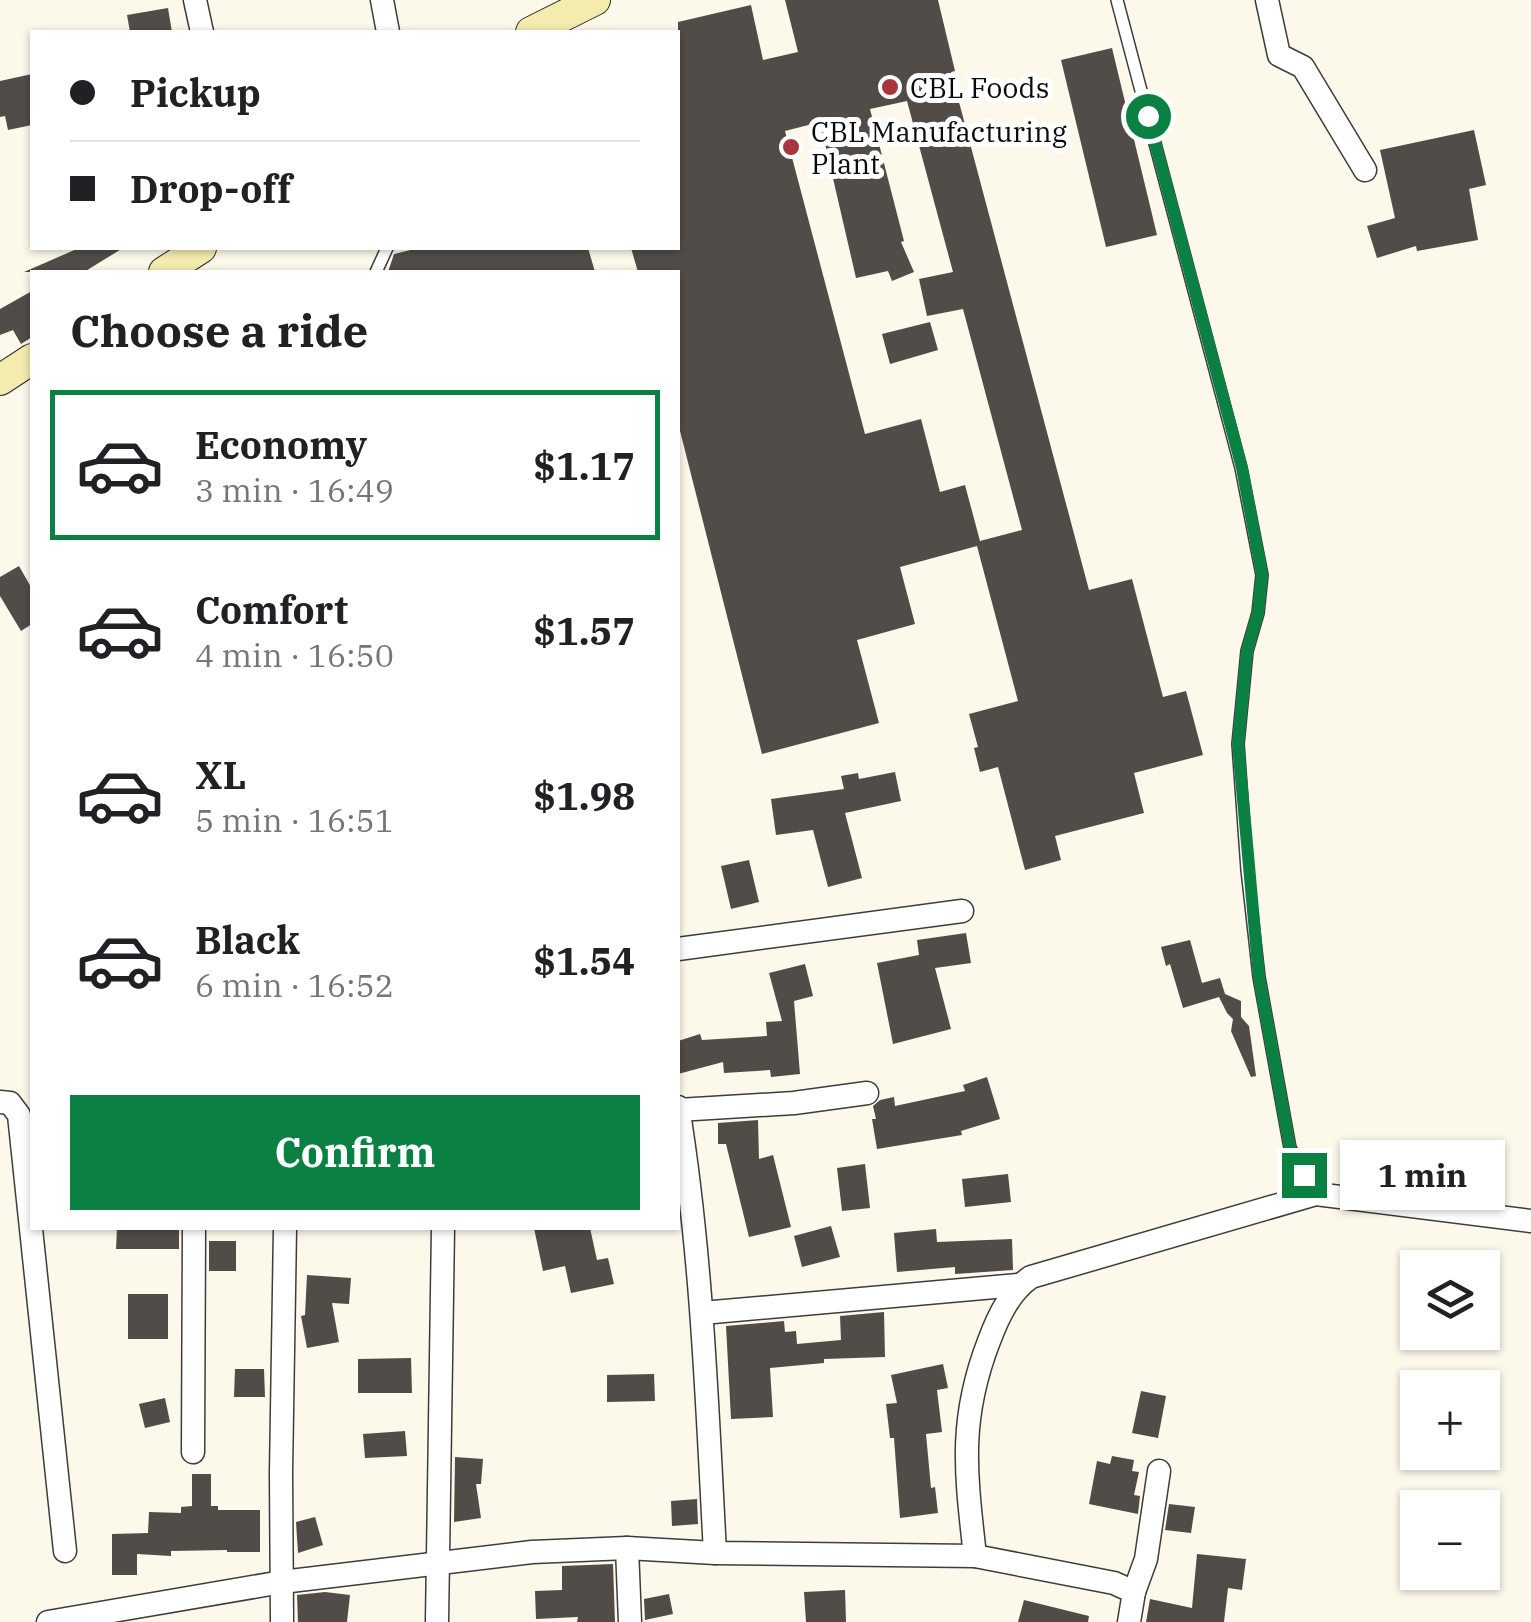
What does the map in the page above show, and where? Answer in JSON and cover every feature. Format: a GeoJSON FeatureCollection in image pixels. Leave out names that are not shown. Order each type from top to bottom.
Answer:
{"type":"FeatureCollection","features":[{"type":"Feature","properties":{"kind":"main road"},"geometry":{"type":"LineString","coordinates":[[534,30],[595,0]]}},
{"type":"Feature","properties":{"kind":"main road"},"geometry":{"type":"LineString","coordinates":[[167,270],[199,250]]}},
{"type":"Feature","properties":{"kind":"main road"},"geometry":{"type":"LineString","coordinates":[[0,380],[30,360]]}},
{"type":"Feature","properties":{"kind":"street"},"geometry":{"type":"LineString","coordinates":[[195,0],[202,30]]}},
{"type":"Feature","properties":{"kind":"street"},"geometry":{"type":"LineString","coordinates":[[382,0],[388,30]]}},
{"type":"Feature","properties":{"kind":"street"},"geometry":{"type":"LineString","coordinates":[[1267,0],[1279,55],[1303,67],[1365,170]]}},
{"type":"Feature","properties":{"kind":"street"},"geometry":{"type":"LineString","coordinates":[[680,948],[962,911]]}},
{"type":"Feature","properties":{"kind":"street"},"geometry":{"type":"LineString","coordinates":[[680,1109],[794,1103],[867,1093]]}},
{"type":"Feature","properties":{"kind":"street"},"geometry":{"type":"LineString","coordinates":[[0,1102],[10,1103],[19,1115],[30,1219]]}},
{"type":"Feature","properties":{"kind":"street"},"geometry":{"type":"LineString","coordinates":[[680,1120],[689,1170],[702,1313],[715,1553]]}},
{"type":"Feature","properties":{"kind":"street"},"geometry":{"type":"LineString","coordinates":[[976,1556],[965,1463],[968,1411],[978,1368],[995,1326],[1018,1286],[1031,1277],[1316,1194],[1531,1221]]}},
{"type":"Feature","properties":{"kind":"street"},"geometry":{"type":"LineString","coordinates":[[31,1230],[65,1551]]}},
{"type":"Feature","properties":{"kind":"street"},"geometry":{"type":"LineString","coordinates":[[193,1452],[194,1230]]}},
{"type":"Feature","properties":{"kind":"street"},"geometry":{"type":"LineString","coordinates":[[282,1622],[280,1473],[285,1230]]}},
{"type":"Feature","properties":{"kind":"street"},"geometry":{"type":"LineString","coordinates":[[436,1622],[443,1230]]}},
{"type":"Feature","properties":{"kind":"street"},"geometry":{"type":"LineString","coordinates":[[702,1313],[1018,1286]]}},
{"type":"Feature","properties":{"kind":"street"},"geometry":{"type":"LineString","coordinates":[[1129,1622],[1146,1559],[1159,1471]]}},
{"type":"Feature","properties":{"kind":"street"},"geometry":{"type":"LineString","coordinates":[[48,1622],[282,1582],[436,1562],[626,1548],[976,1556],[1114,1583],[1134,1592]]}},
{"type":"Feature","properties":{"kind":"street"},"geometry":{"type":"LineString","coordinates":[[626,1548],[630,1622]]}},
{"type":"Feature","properties":{"kind":"lane"},"geometry":{"type":"LineString","coordinates":[[1117,0],[1242,468],[1262,574],[1258,613],[1247,651],[1238,744],[1247,870],[1259,977],[1290,1148],[1316,1194]]}},
{"type":"Feature","properties":{"kind":"building"},"geometry":{"type":"Polygon","coordinates":[[[785,0],[938,0],[955,71],[951,72],[1089,590],[1132,579],[1163,697],[1186,691],[1203,755],[1134,773],[1144,813],[1055,836],[1061,860],[1025,870],[998,767],[980,772],[969,714],[1018,701],[977,546],[900,567],[915,624],[857,640],[879,723],[762,754],[680,431],[680,270],[637,270],[632,250],[680,250],[678,22],[751,5],[763,60],[798,52],[785,0]],[[907,101],[870,109],[904,241],[901,242],[914,272],[892,281],[888,271],[856,278],[820,122],[785,131],[865,434],[921,419],[940,492],[965,485],[980,541],[1022,530],[963,309],[927,316],[919,279],[953,272],[907,101]]]}},
{"type":"Feature","properties":{"kind":"building"},"geometry":{"type":"Polygon","coordinates":[[[168,8],[172,30],[130,30],[127,15],[168,8]]]}},
{"type":"Feature","properties":{"kind":"building"},"geometry":{"type":"Polygon","coordinates":[[[1112,48],[1157,235],[1106,247],[1061,60],[1112,48]]]}},
{"type":"Feature","properties":{"kind":"building"},"geometry":{"type":"Polygon","coordinates":[[[30,74],[30,125],[8,130],[5,116],[0,117],[0,81],[30,74]]]}},
{"type":"Feature","properties":{"kind":"building"},"geometry":{"type":"Polygon","coordinates":[[[1474,130],[1486,185],[1469,189],[1478,240],[1417,251],[1416,246],[1377,258],[1367,226],[1395,218],[1380,150],[1474,130]]]}},
{"type":"Feature","properties":{"kind":"building"},"geometry":{"type":"Polygon","coordinates":[[[74,250],[120,250],[87,270],[24,272],[74,250]]]}},
{"type":"Feature","properties":{"kind":"building"},"geometry":{"type":"Polygon","coordinates":[[[411,250],[589,250],[594,270],[389,270],[394,254],[411,250]]]}},
{"type":"Feature","properties":{"kind":"building"},"geometry":{"type":"Polygon","coordinates":[[[30,292],[30,338],[21,344],[13,330],[0,335],[0,309],[30,292]]]}},
{"type":"Feature","properties":{"kind":"building"},"geometry":{"type":"Polygon","coordinates":[[[930,322],[938,350],[890,364],[882,334],[930,322]]]}},
{"type":"Feature","properties":{"kind":"building"},"geometry":{"type":"Polygon","coordinates":[[[19,566],[30,585],[30,625],[21,631],[0,596],[0,577],[19,566]]]}},
{"type":"Feature","properties":{"kind":"building"},"geometry":{"type":"Polygon","coordinates":[[[895,772],[901,801],[845,813],[862,878],[828,887],[813,830],[776,835],[771,799],[844,789],[841,776],[858,773],[859,779],[895,772]]]}},
{"type":"Feature","properties":{"kind":"building"},"geometry":{"type":"Polygon","coordinates":[[[749,860],[759,902],[731,909],[721,866],[749,860]]]}},
{"type":"Feature","properties":{"kind":"building"},"geometry":{"type":"Polygon","coordinates":[[[966,933],[971,963],[935,968],[951,1029],[893,1044],[877,963],[919,955],[917,940],[966,933]]]}},
{"type":"Feature","properties":{"kind":"building"},"geometry":{"type":"Polygon","coordinates":[[[1190,940],[1202,983],[1220,978],[1225,994],[1241,1001],[1241,1017],[1249,1026],[1256,1076],[1251,1077],[1231,1031],[1233,1019],[1219,997],[1183,1008],[1161,947],[1190,940]]]}},
{"type":"Feature","properties":{"kind":"building"},"geometry":{"type":"Polygon","coordinates":[[[805,964],[813,996],[794,1001],[800,1074],[771,1077],[770,1070],[724,1073],[723,1062],[680,1073],[680,1040],[700,1034],[702,1040],[767,1036],[766,1022],[782,1021],[769,973],[805,964]]]}},
{"type":"Feature","properties":{"kind":"building"},"geometry":{"type":"Polygon","coordinates":[[[987,1077],[1000,1119],[961,1131],[962,1135],[877,1149],[872,1119],[876,1119],[873,1106],[880,1100],[894,1097],[895,1106],[965,1091],[963,1085],[987,1077]]]}},
{"type":"Feature","properties":{"kind":"building"},"geometry":{"type":"Polygon","coordinates":[[[758,1120],[759,1159],[773,1155],[791,1227],[749,1237],[726,1144],[718,1144],[718,1123],[758,1120]]]}},
{"type":"Feature","properties":{"kind":"building"},"geometry":{"type":"Polygon","coordinates":[[[865,1164],[870,1208],[842,1211],[837,1168],[865,1164]]]}},
{"type":"Feature","properties":{"kind":"building"},"geometry":{"type":"Polygon","coordinates":[[[1008,1174],[1011,1202],[965,1207],[962,1179],[1008,1174]]]}},
{"type":"Feature","properties":{"kind":"building"},"geometry":{"type":"Polygon","coordinates":[[[831,1226],[840,1257],[802,1267],[794,1236],[831,1226]]]}},
{"type":"Feature","properties":{"kind":"building"},"geometry":{"type":"Polygon","coordinates":[[[936,1229],[937,1242],[1012,1239],[1013,1270],[955,1274],[955,1267],[897,1272],[894,1233],[936,1229]]]}},
{"type":"Feature","properties":{"kind":"building"},"geometry":{"type":"Polygon","coordinates":[[[117,1230],[179,1230],[179,1249],[116,1249],[117,1230]]]}},
{"type":"Feature","properties":{"kind":"building"},"geometry":{"type":"Polygon","coordinates":[[[534,1230],[590,1230],[597,1260],[608,1258],[614,1284],[571,1293],[565,1266],[543,1271],[534,1230]]]}},
{"type":"Feature","properties":{"kind":"building"},"geometry":{"type":"Polygon","coordinates":[[[209,1241],[236,1241],[236,1271],[209,1271],[209,1241]]]}},
{"type":"Feature","properties":{"kind":"building"},"geometry":{"type":"Polygon","coordinates":[[[307,1275],[351,1278],[349,1304],[332,1303],[339,1342],[307,1348],[301,1316],[305,1315],[307,1275]]]}},
{"type":"Feature","properties":{"kind":"building"},"geometry":{"type":"Polygon","coordinates":[[[128,1294],[168,1294],[168,1339],[128,1339],[128,1294]]]}},
{"type":"Feature","properties":{"kind":"building"},"geometry":{"type":"Polygon","coordinates":[[[884,1312],[885,1357],[824,1359],[824,1363],[770,1368],[773,1417],[731,1419],[726,1326],[784,1321],[785,1332],[796,1331],[797,1344],[841,1340],[840,1316],[884,1312]]]}},
{"type":"Feature","properties":{"kind":"building"},"geometry":{"type":"Polygon","coordinates":[[[411,1358],[412,1393],[358,1393],[358,1359],[411,1358]]]}},
{"type":"Feature","properties":{"kind":"building"},"geometry":{"type":"Polygon","coordinates":[[[943,1364],[948,1388],[937,1390],[942,1432],[926,1434],[931,1488],[935,1487],[938,1513],[900,1518],[894,1438],[890,1438],[886,1404],[897,1403],[891,1375],[943,1364]]]}},
{"type":"Feature","properties":{"kind":"building"},"geometry":{"type":"Polygon","coordinates":[[[235,1369],[264,1369],[265,1397],[234,1397],[235,1369]]]}},
{"type":"Feature","properties":{"kind":"building"},"geometry":{"type":"Polygon","coordinates":[[[654,1374],[655,1401],[607,1402],[607,1375],[654,1374]]]}},
{"type":"Feature","properties":{"kind":"building"},"geometry":{"type":"Polygon","coordinates":[[[1141,1391],[1166,1396],[1158,1438],[1132,1433],[1141,1391]]]}},
{"type":"Feature","properties":{"kind":"building"},"geometry":{"type":"Polygon","coordinates":[[[165,1398],[170,1422],[145,1428],[139,1404],[165,1398]]]}},
{"type":"Feature","properties":{"kind":"building"},"geometry":{"type":"Polygon","coordinates":[[[405,1431],[407,1456],[365,1458],[363,1434],[405,1431]]]}},
{"type":"Feature","properties":{"kind":"building"},"geometry":{"type":"Polygon","coordinates":[[[1112,1456],[1134,1460],[1132,1471],[1139,1472],[1134,1495],[1140,1496],[1138,1514],[1089,1504],[1097,1461],[1110,1464],[1112,1456]]]}},
{"type":"Feature","properties":{"kind":"building"},"geometry":{"type":"Polygon","coordinates":[[[455,1457],[483,1459],[481,1484],[476,1484],[481,1518],[454,1522],[455,1457]]]}},
{"type":"Feature","properties":{"kind":"building"},"geometry":{"type":"Polygon","coordinates":[[[192,1474],[211,1474],[211,1506],[218,1506],[218,1510],[260,1510],[260,1552],[137,1554],[137,1575],[112,1575],[112,1534],[148,1533],[149,1512],[181,1513],[181,1507],[192,1506],[192,1474]]]}},
{"type":"Feature","properties":{"kind":"building"},"geometry":{"type":"Polygon","coordinates":[[[697,1499],[698,1524],[672,1526],[671,1501],[697,1499]]]}},
{"type":"Feature","properties":{"kind":"building"},"geometry":{"type":"Polygon","coordinates":[[[1169,1504],[1195,1507],[1191,1533],[1165,1530],[1169,1504]]]}},
{"type":"Feature","properties":{"kind":"building"},"geometry":{"type":"Polygon","coordinates":[[[315,1517],[323,1545],[298,1553],[296,1522],[315,1517]]]}},
{"type":"Feature","properties":{"kind":"building"},"geometry":{"type":"Polygon","coordinates":[[[1197,1554],[1246,1559],[1242,1590],[1228,1588],[1224,1622],[1146,1622],[1150,1599],[1192,1608],[1197,1554]]]}},
{"type":"Feature","properties":{"kind":"building"},"geometry":{"type":"Polygon","coordinates":[[[613,1564],[615,1622],[577,1622],[578,1617],[536,1619],[535,1591],[562,1590],[562,1566],[613,1564]]]}},
{"type":"Feature","properties":{"kind":"building"},"geometry":{"type":"Polygon","coordinates":[[[845,1590],[846,1622],[806,1622],[804,1592],[845,1590]]]}},
{"type":"Feature","properties":{"kind":"building"},"geometry":{"type":"Polygon","coordinates":[[[669,1594],[673,1614],[645,1620],[644,1599],[669,1594]]]}},
{"type":"Feature","properties":{"kind":"building"},"geometry":{"type":"Polygon","coordinates":[[[297,1595],[350,1595],[347,1622],[298,1622],[297,1595]]]}},
{"type":"Feature","properties":{"kind":"building"},"geometry":{"type":"Polygon","coordinates":[[[1024,1600],[1089,1616],[1088,1622],[1018,1622],[1024,1600]]]}},
{"type":"Feature","properties":{"kind":"place","name":"CBL Foods"},"geometry":{"type":"Point","coordinates":[890,87]}},
{"type":"Feature","properties":{"kind":"place","name":"CBL Manufacturing Plant"},"geometry":{"type":"Point","coordinates":[791,147]}},
{"type":"Feature","properties":{"kind":"route"},"geometry":{"type":"LineString","coordinates":[[1148,116],[1242,468],[1262,574],[1258,613],[1247,651],[1238,744],[1259,977],[1290,1148],[1304,1175]]}}]}
